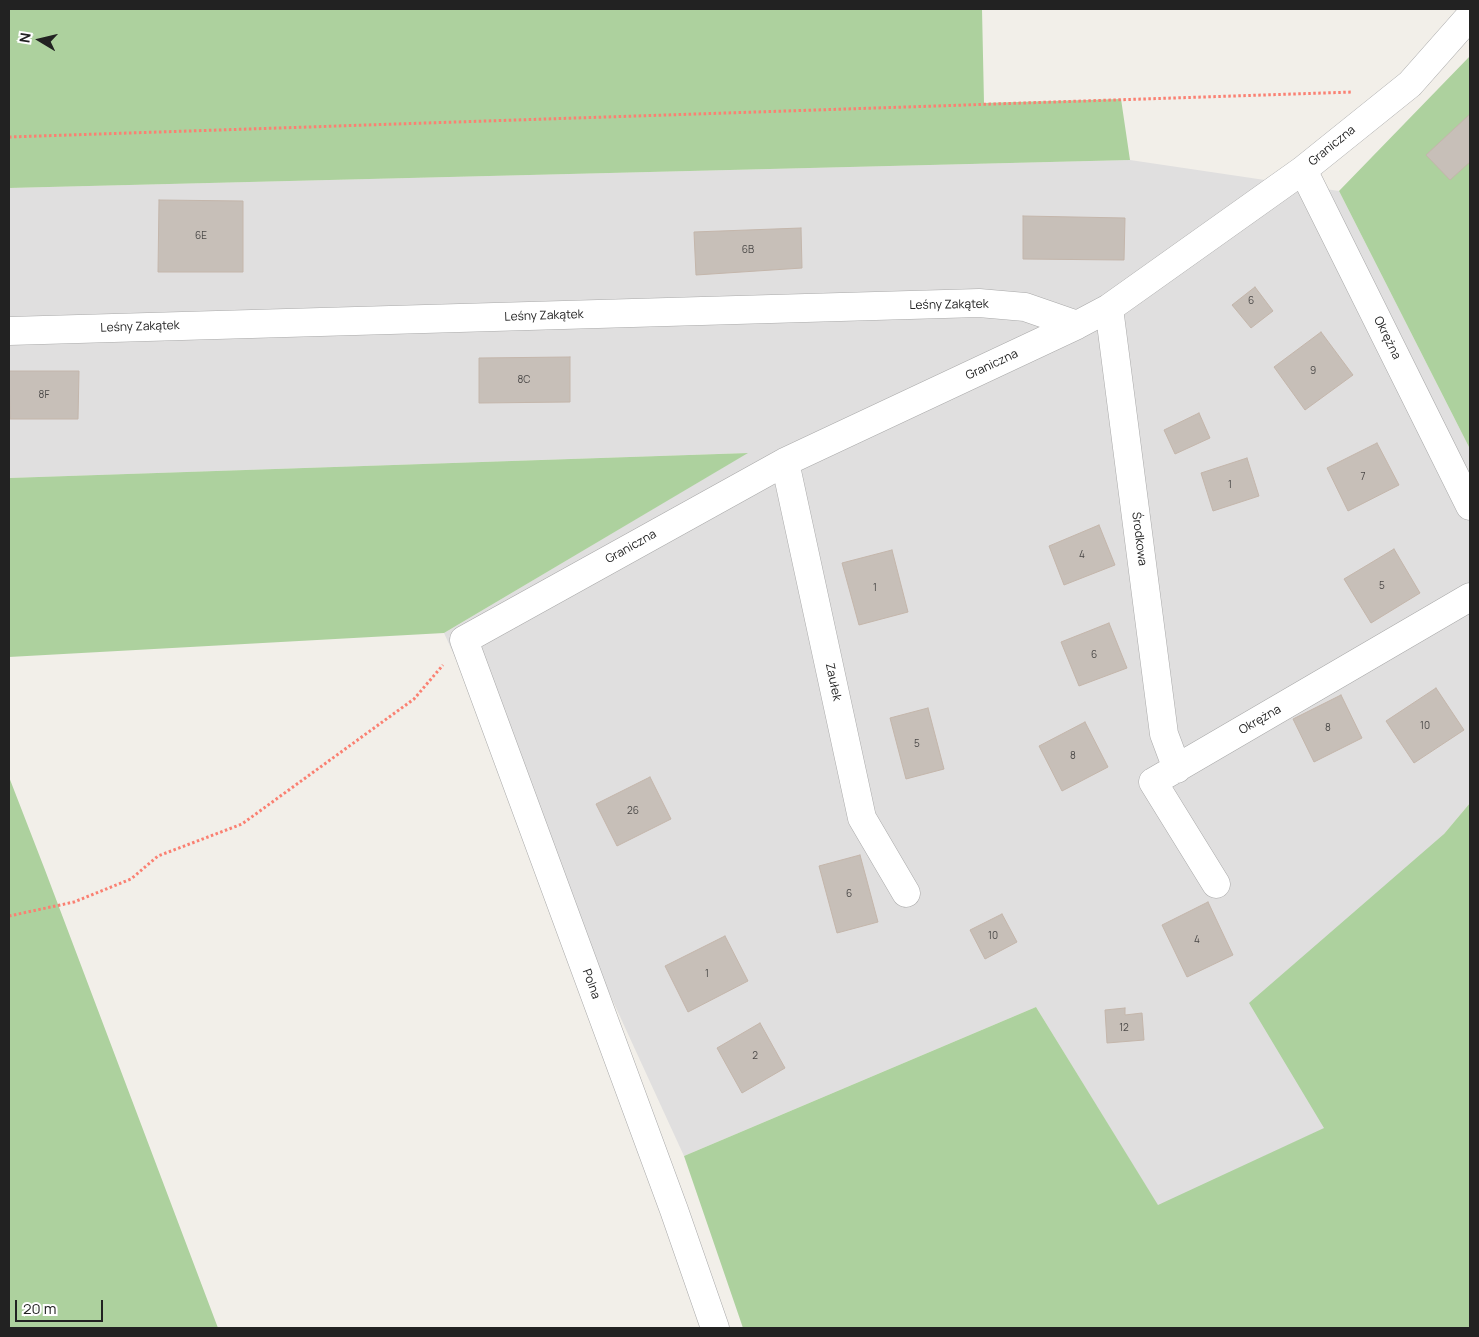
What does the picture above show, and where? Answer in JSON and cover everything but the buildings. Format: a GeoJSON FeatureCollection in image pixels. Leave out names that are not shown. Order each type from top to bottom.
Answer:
{"type":"FeatureCollection","features":[{"type":"Feature","properties":{"kind":"street","name":"Graniczna"},"geometry":{"type":"LineString","coordinates":[[464,640],[785,462],[1077,325],[1109,308],[1303,170],[1410,84],[1470,16]]}},
{"type":"Feature","properties":{"kind":"street","name":"Okrężna"},"geometry":{"type":"LineString","coordinates":[[1303,170],[1470,506]]}},
{"type":"Feature","properties":{"kind":"street","name":"Leśny Zakątek"},"geometry":{"type":"LineString","coordinates":[[9,331],[979,303],[1026,307],[1077,325]]}},
{"type":"Feature","properties":{"kind":"street","name":"Środkowa"},"geometry":{"type":"LineString","coordinates":[[1109,308],[1164,734],[1177,768]]}},
{"type":"Feature","properties":{"kind":"street","name":"Zaułek"},"geometry":{"type":"LineString","coordinates":[[785,462],[862,818],[906,893]]}},
{"type":"Feature","properties":{"kind":"street","name":"Okrężna"},"geometry":{"type":"LineString","coordinates":[[1216,884],[1153,782],[1470,597]]}},
{"type":"Feature","properties":{"kind":"street","name":"Polna"},"geometry":{"type":"LineString","coordinates":[[464,640],[674,1210],[715,1328]]}},
{"type":"Feature","properties":{"kind":"path"},"geometry":{"type":"LineString","coordinates":[[9,136],[1401,90]]}},
{"type":"Feature","properties":{"kind":"path"},"geometry":{"type":"LineString","coordinates":[[9,916],[74,902],[131,878],[158,856],[242,824],[414,698],[464,640]]}},
{"type":"Feature","properties":{"kind":"shaded area"},"geometry":{"type":"Polygon","coordinates":[[[1130,160],[1339,191],[1470,449],[1470,803],[1444,834],[1325,1128],[1158,1206],[1036,1007],[684,1156],[444,633],[747,453],[9,478],[9,188],[1130,160]]]}},
{"type":"Feature","properties":{"kind":"green space"},"geometry":{"type":"Polygon","coordinates":[[[9,9],[982,9],[984,103],[1121,99],[1130,160],[9,188],[9,9]]]}},
{"type":"Feature","properties":{"kind":"green space"},"geometry":{"type":"Polygon","coordinates":[[[1470,56],[1470,449],[1339,191],[1470,56]]]}},
{"type":"Feature","properties":{"kind":"green space"},"geometry":{"type":"Polygon","coordinates":[[[748,453],[444,633],[9,657],[9,478],[748,453]]]}},
{"type":"Feature","properties":{"kind":"green space"},"geometry":{"type":"Polygon","coordinates":[[[9,777],[45,870],[218,1328],[9,1328],[9,777]]]}},
{"type":"Feature","properties":{"kind":"green space"},"geometry":{"type":"Polygon","coordinates":[[[1470,803],[1470,1328],[743,1328],[684,1156],[1036,1007],[1158,1205],[1324,1128],[1249,1003],[1444,834],[1470,803]]]}}]}
